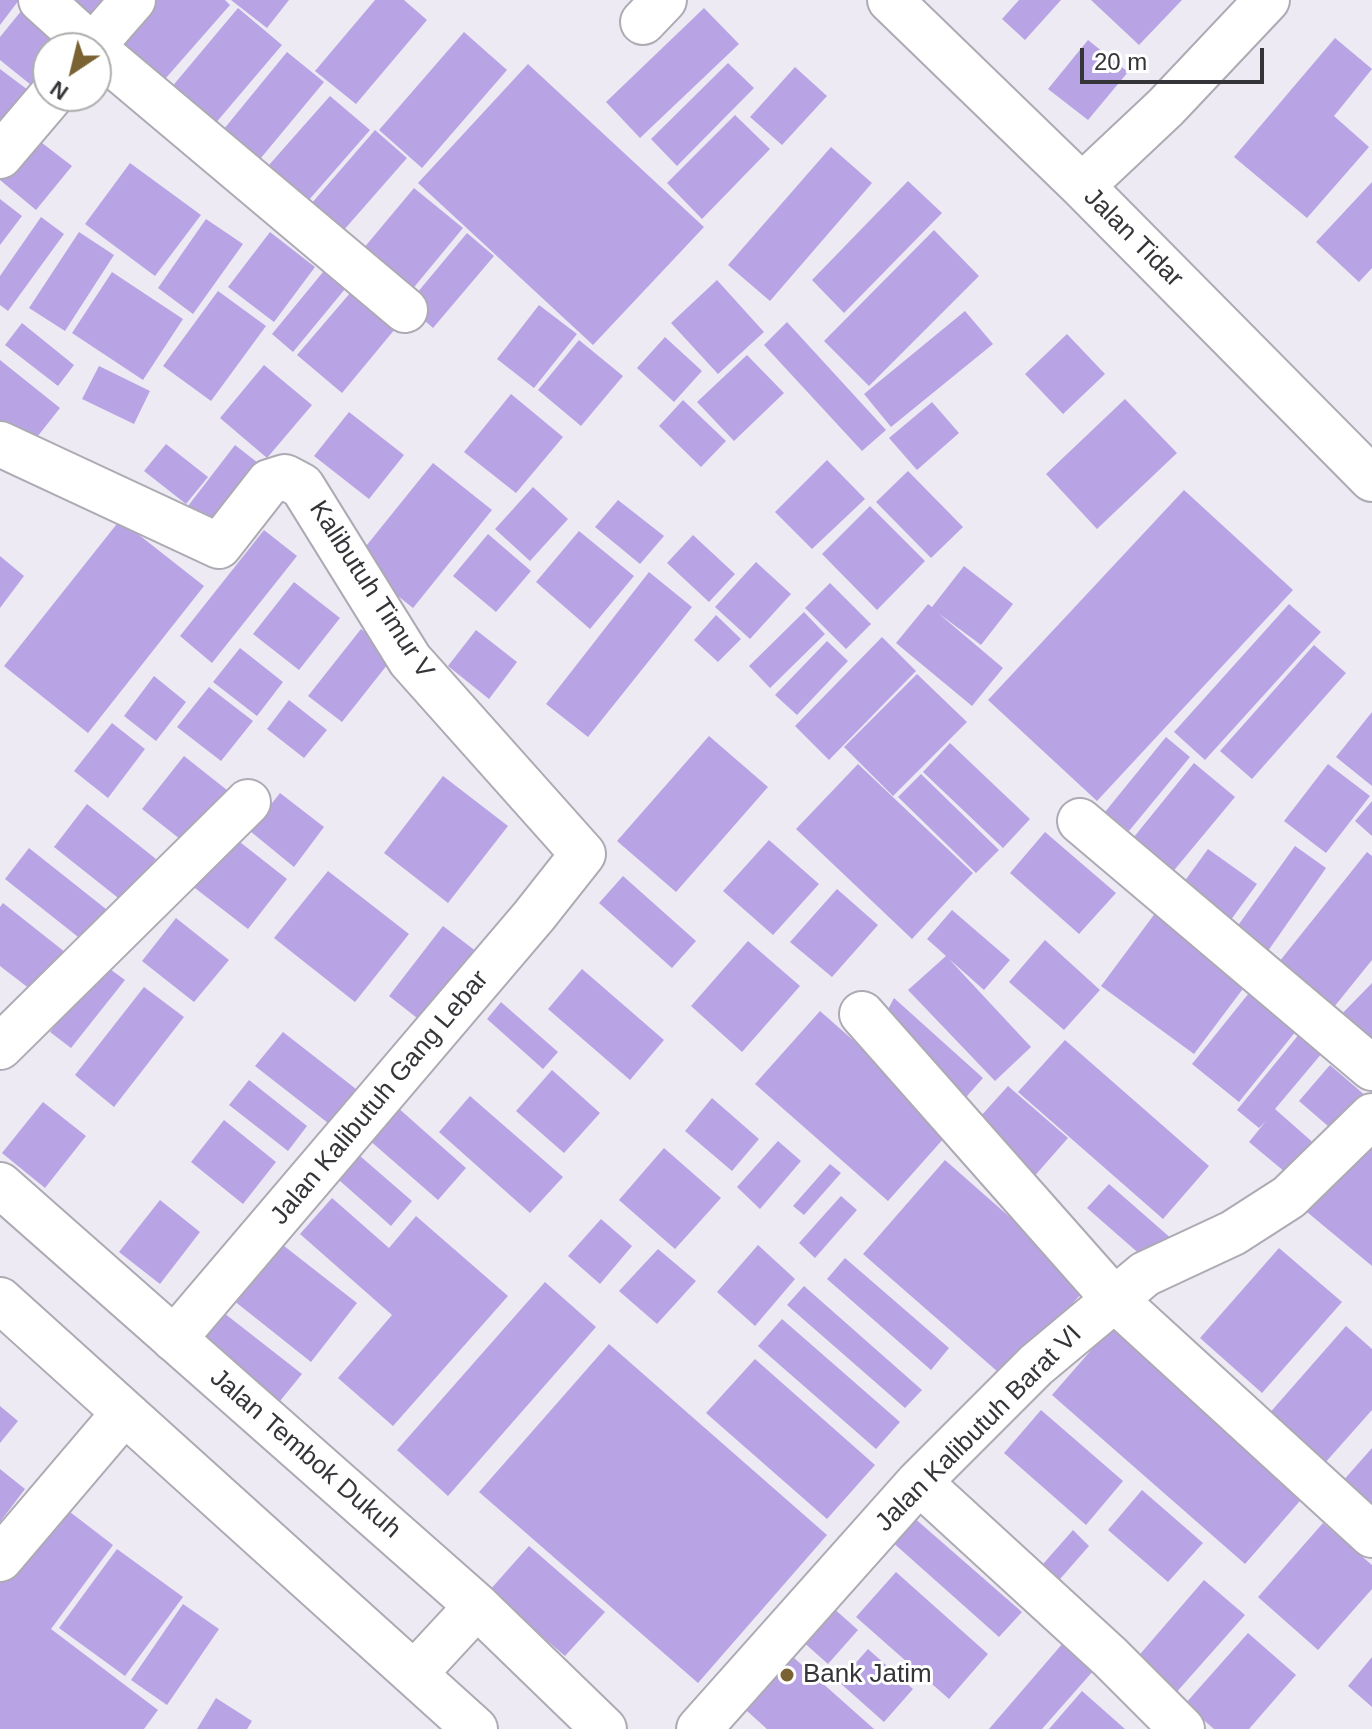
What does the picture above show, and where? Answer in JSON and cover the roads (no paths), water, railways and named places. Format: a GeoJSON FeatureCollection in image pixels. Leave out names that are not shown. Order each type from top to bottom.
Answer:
{"type":"FeatureCollection","features":[{"type":"Feature","properties":{"kind":"main road"},"geometry":{"type":"LineString","coordinates":[[41,0],[76,32]]}},
{"type":"Feature","properties":{"kind":"main road"},"geometry":{"type":"LineString","coordinates":[[106,32],[133,0]]}},
{"type":"Feature","properties":{"kind":"main road","name":"Jalan Tidar"},"geometry":{"type":"LineString","coordinates":[[890,0],[1082,186],[1372,479]]}},
{"type":"Feature","properties":{"kind":"main road"},"geometry":{"type":"LineString","coordinates":[[1082,186],[1166,107],[1267,0]]}},
{"type":"Feature","properties":{"kind":"main road"},"geometry":{"type":"LineString","coordinates":[[112,64],[405,310]]}},
{"type":"Feature","properties":{"kind":"main road"},"geometry":{"type":"LineString","coordinates":[[0,156],[37,112]]}},
{"type":"Feature","properties":{"kind":"main road","name":"Kalibutuh Timur V"},"geometry":{"type":"LineString","coordinates":[[0,444],[219,546],[269,482],[285,477],[302,486],[410,660],[583,854]]}},
{"type":"Feature","properties":{"kind":"main road"},"geometry":{"type":"LineString","coordinates":[[0,1047],[248,802]]}},
{"type":"Feature","properties":{"kind":"main road"},"geometry":{"type":"LineString","coordinates":[[1080,821],[1372,1068]]}},
{"type":"Feature","properties":{"kind":"main road","name":"Jalan Kalibutuh Gang Lebar"},"geometry":{"type":"LineString","coordinates":[[174,1339],[534,916],[583,854]]}},
{"type":"Feature","properties":{"kind":"main road"},"geometry":{"type":"LineString","coordinates":[[862,1014],[1114,1299],[1372,1535]]}},
{"type":"Feature","properties":{"kind":"main road","name":"Jalan Kalibutuh Barat VI"},"geometry":{"type":"LineString","coordinates":[[699,1729],[919,1482],[1036,1365],[1145,1274],[1233,1233],[1289,1197],[1372,1116]]}},
{"type":"Feature","properties":{"kind":"main road","name":"Jalan Tembok Dukuh"},"geometry":{"type":"LineString","coordinates":[[0,1185],[477,1606],[604,1729]]}},
{"type":"Feature","properties":{"kind":"main road"},"geometry":{"type":"LineString","coordinates":[[0,1300],[475,1729]]}},
{"type":"Feature","properties":{"kind":"main road"},"geometry":{"type":"LineString","coordinates":[[0,1559],[124,1413]]}},
{"type":"Feature","properties":{"kind":"main road"},"geometry":{"type":"LineString","coordinates":[[919,1482],[1110,1657],[1182,1729]]}},
{"type":"Feature","properties":{"kind":"main road"},"geometry":{"type":"LineString","coordinates":[[415,1673],[477,1606]]}},
{"type":"Feature","properties":{"kind":"place","name":"Bank Jatim"},"geometry":{"type":"Point","coordinates":[787,1675]}}]}
